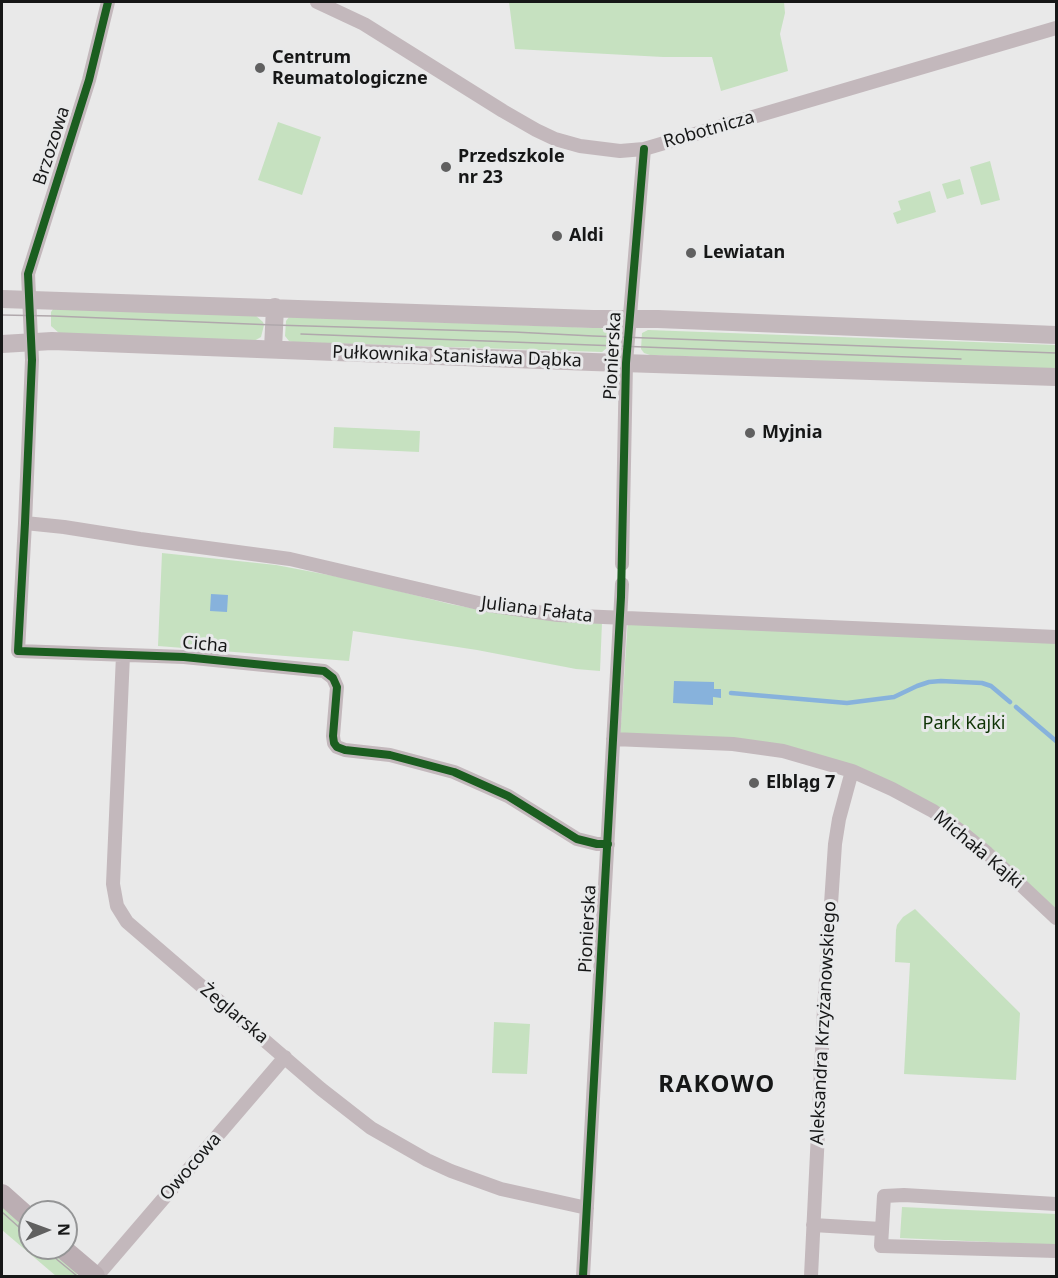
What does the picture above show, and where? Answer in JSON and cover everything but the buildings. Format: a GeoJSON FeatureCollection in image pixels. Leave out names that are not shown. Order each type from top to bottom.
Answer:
{"type":"FeatureCollection","features":[{"type":"Feature","properties":{"kind":"main road"},"geometry":{"type":"LineString","coordinates":[[2,1194],[18,1208]]}},
{"type":"Feature","properties":{"kind":"main road"},"geometry":{"type":"LineString","coordinates":[[75,1260],[93,1276]]}},
{"type":"Feature","properties":{"kind":"street","name":"Brzozowa"},"geometry":{"type":"LineString","coordinates":[[31,342],[29,269],[89,80],[108,2]]}},
{"type":"Feature","properties":{"kind":"street","name":"Robotnicza"},"geometry":{"type":"LineString","coordinates":[[317,2],[364,24],[536,130],[555,139],[580,146],[620,152],[644,149],[1056,28]]}},
{"type":"Feature","properties":{"kind":"street","name":"Pionierska"},"geometry":{"type":"LineString","coordinates":[[622,564],[626,363],[644,149]]}},
{"type":"Feature","properties":{"kind":"street"},"geometry":{"type":"LineString","coordinates":[[2,299],[594,319],[630,318],[1056,335]]}},
{"type":"Feature","properties":{"kind":"street"},"geometry":{"type":"LineString","coordinates":[[273,349],[275,307]]}},
{"type":"Feature","properties":{"kind":"street","name":"Pułkownika Stanisława Dąbka"},"geometry":{"type":"LineString","coordinates":[[2,344],[52,341],[1056,377]]}},
{"type":"Feature","properties":{"kind":"street","name":"Cicha"},"geometry":{"type":"LineString","coordinates":[[31,342],[18,651],[184,657],[324,671],[333,678],[337,687],[333,736],[337,747],[390,756],[454,772],[508,796],[577,839],[608,844]]}},
{"type":"Feature","properties":{"kind":"street","name":"Juliana Fałata"},"geometry":{"type":"LineString","coordinates":[[25,523],[290,559],[487,605],[558,615],[1056,637]]}},
{"type":"Feature","properties":{"kind":"street","name":"Pionierska"},"geometry":{"type":"LineString","coordinates":[[583,1276],[622,584]]}},
{"type":"Feature","properties":{"kind":"street","name":"Żeglarska"},"geometry":{"type":"LineString","coordinates":[[123,655],[113,884],[117,906],[123,917],[321,1089],[371,1128],[451,1171],[501,1189],[587,1208]]}},
{"type":"Feature","properties":{"kind":"street","name":"Michała Kajki"},"geometry":{"type":"LineString","coordinates":[[614,739],[733,744],[783,751],[852,771],[912,799],[942,817],[987,853],[1056,918]]}},
{"type":"Feature","properties":{"kind":"street","name":"Aleksandra Krzyżanowskiego"},"geometry":{"type":"LineString","coordinates":[[810,1276],[835,844],[852,771]]}},
{"type":"Feature","properties":{"kind":"street","name":"Owocowa"},"geometry":{"type":"LineString","coordinates":[[93,1276],[285,1057]]}},
{"type":"Feature","properties":{"kind":"street"},"geometry":{"type":"LineString","coordinates":[[1056,1204],[884,1196],[880,1246],[1056,1251]]}},
{"type":"Feature","properties":{"kind":"street"},"geometry":{"type":"LineString","coordinates":[[813,1225],[881,1229]]}},
{"type":"Feature","properties":{"kind":"green space"},"geometry":{"type":"Polygon","coordinates":[[[509,2],[784,2],[785,13],[780,34],[788,71],[721,91],[712,57],[663,57],[515,49],[509,2]]]}},
{"type":"Feature","properties":{"kind":"green space"},"geometry":{"type":"Polygon","coordinates":[[[278,122],[321,137],[302,195],[258,180],[278,122]]]}},
{"type":"Feature","properties":{"kind":"green space"},"geometry":{"type":"Polygon","coordinates":[[[990,161],[1000,200],[981,205],[970,167],[990,161]]]}},
{"type":"Feature","properties":{"kind":"green space"},"geometry":{"type":"Polygon","coordinates":[[[960,179],[964,194],[947,199],[942,184],[960,179]]]}},
{"type":"Feature","properties":{"kind":"green space"},"geometry":{"type":"Polygon","coordinates":[[[930,191],[936,212],[897,224],[893,213],[901,210],[898,201],[930,191]]]}},
{"type":"Feature","properties":{"kind":"green space"},"geometry":{"type":"Polygon","coordinates":[[[53,309],[255,315],[264,325],[261,337],[254,341],[59,333],[51,326],[53,309]]]}},
{"type":"Feature","properties":{"kind":"green space"},"geometry":{"type":"Polygon","coordinates":[[[289,317],[601,328],[609,333],[608,347],[602,352],[293,342],[285,336],[286,321],[289,317]]]}},
{"type":"Feature","properties":{"kind":"green space"},"geometry":{"type":"Polygon","coordinates":[[[648,330],[1056,345],[1056,370],[650,355],[641,349],[642,333],[648,330]]]}},
{"type":"Feature","properties":{"kind":"green space"},"geometry":{"type":"Polygon","coordinates":[[[334,427],[420,431],[419,452],[333,448],[334,427]]]}},
{"type":"Feature","properties":{"kind":"green space"},"geometry":{"type":"Polygon","coordinates":[[[162,553],[276,565],[355,580],[487,611],[602,622],[600,671],[576,669],[477,650],[353,631],[349,661],[158,646],[162,553]]]}},
{"type":"Feature","properties":{"kind":"green space","name":"Park Kajki"},"geometry":{"type":"Polygon","coordinates":[[[628,618],[1056,637],[1056,918],[933,811],[783,751],[620,739],[628,618]]]}},
{"type":"Feature","properties":{"kind":"green space"},"geometry":{"type":"Polygon","coordinates":[[[915,909],[1020,1013],[1016,1080],[904,1074],[910,963],[895,962],[896,930],[903,917],[915,909]]]}},
{"type":"Feature","properties":{"kind":"green space"},"geometry":{"type":"Polygon","coordinates":[[[494,1022],[530,1024],[527,1074],[492,1073],[494,1022]]]}},
{"type":"Feature","properties":{"kind":"green space"},"geometry":{"type":"Polygon","coordinates":[[[2,1206],[18,1220],[18,1244],[2,1230],[2,1206]]]}},
{"type":"Feature","properties":{"kind":"green space"},"geometry":{"type":"Polygon","coordinates":[[[902,1207],[1056,1214],[1056,1245],[900,1238],[902,1207]]]}},
{"type":"Feature","properties":{"kind":"green space"},"geometry":{"type":"Polygon","coordinates":[[[37,1260],[63,1260],[78,1276],[56,1276],[37,1260]]]}},
{"type":"Feature","properties":{"kind":"water"},"geometry":{"type":"Polygon","coordinates":[[[211,594],[228,595],[227,612],[210,611],[211,594]]]}},
{"type":"Feature","properties":{"kind":"water"},"geometry":{"type":"Polygon","coordinates":[[[674,681],[714,682],[714,689],[721,689],[721,698],[713,697],[713,705],[673,703],[674,681]]]}},
{"type":"Feature","properties":{"kind":"waterway"},"geometry":{"type":"LineString","coordinates":[[731,693],[847,703],[894,697],[917,686],[941,681],[982,683],[991,686],[1010,702]]}},
{"type":"Feature","properties":{"kind":"waterway"},"geometry":{"type":"LineString","coordinates":[[1016,707],[1056,741]]}},
{"type":"Feature","properties":{"kind":"tram line"},"geometry":{"type":"LineString","coordinates":[[2,315],[1056,353]]}},
{"type":"Feature","properties":{"kind":"tram line"},"geometry":{"type":"LineString","coordinates":[[301,334],[961,359]]}},
{"type":"Feature","properties":{"kind":"tram line"},"geometry":{"type":"LineString","coordinates":[[2,1212],[18,1226]]}},
{"type":"Feature","properties":{"kind":"tram line"},"geometry":{"type":"LineString","coordinates":[[58,1260],[77,1276]]}},
{"type":"Feature","properties":{"kind":"cycle path"},"geometry":{"type":"LineString","coordinates":[[108,2],[89,80],[28,274],[32,360],[18,651],[184,657],[324,671],[333,678],[337,687],[333,736],[337,747],[390,755],[454,772],[508,796],[577,839],[608,844]]}},
{"type":"Feature","properties":{"kind":"cycle path"},"geometry":{"type":"LineString","coordinates":[[583,1276],[621,597],[626,363],[644,149]]}},
{"type":"Feature","properties":{"kind":"place","name":"Centrum Reumatologiczne"},"geometry":{"type":"Point","coordinates":[260,68]}},
{"type":"Feature","properties":{"kind":"place","name":"Przedszkole nr 23"},"geometry":{"type":"Point","coordinates":[446,167]}},
{"type":"Feature","properties":{"kind":"place","name":"Aldi"},"geometry":{"type":"Point","coordinates":[557,236]}},
{"type":"Feature","properties":{"kind":"place","name":"Lewiatan"},"geometry":{"type":"Point","coordinates":[691,253]}},
{"type":"Feature","properties":{"kind":"place","name":"Myjnia"},"geometry":{"type":"Point","coordinates":[750,433]}},
{"type":"Feature","properties":{"kind":"place","name":"Elbląg 7"},"geometry":{"type":"Point","coordinates":[754,783]}},
{"type":"Feature","properties":{"kind":"district","name":"RAKOWO"},"geometry":{"type":"Point","coordinates":[717,1085]}}]}
